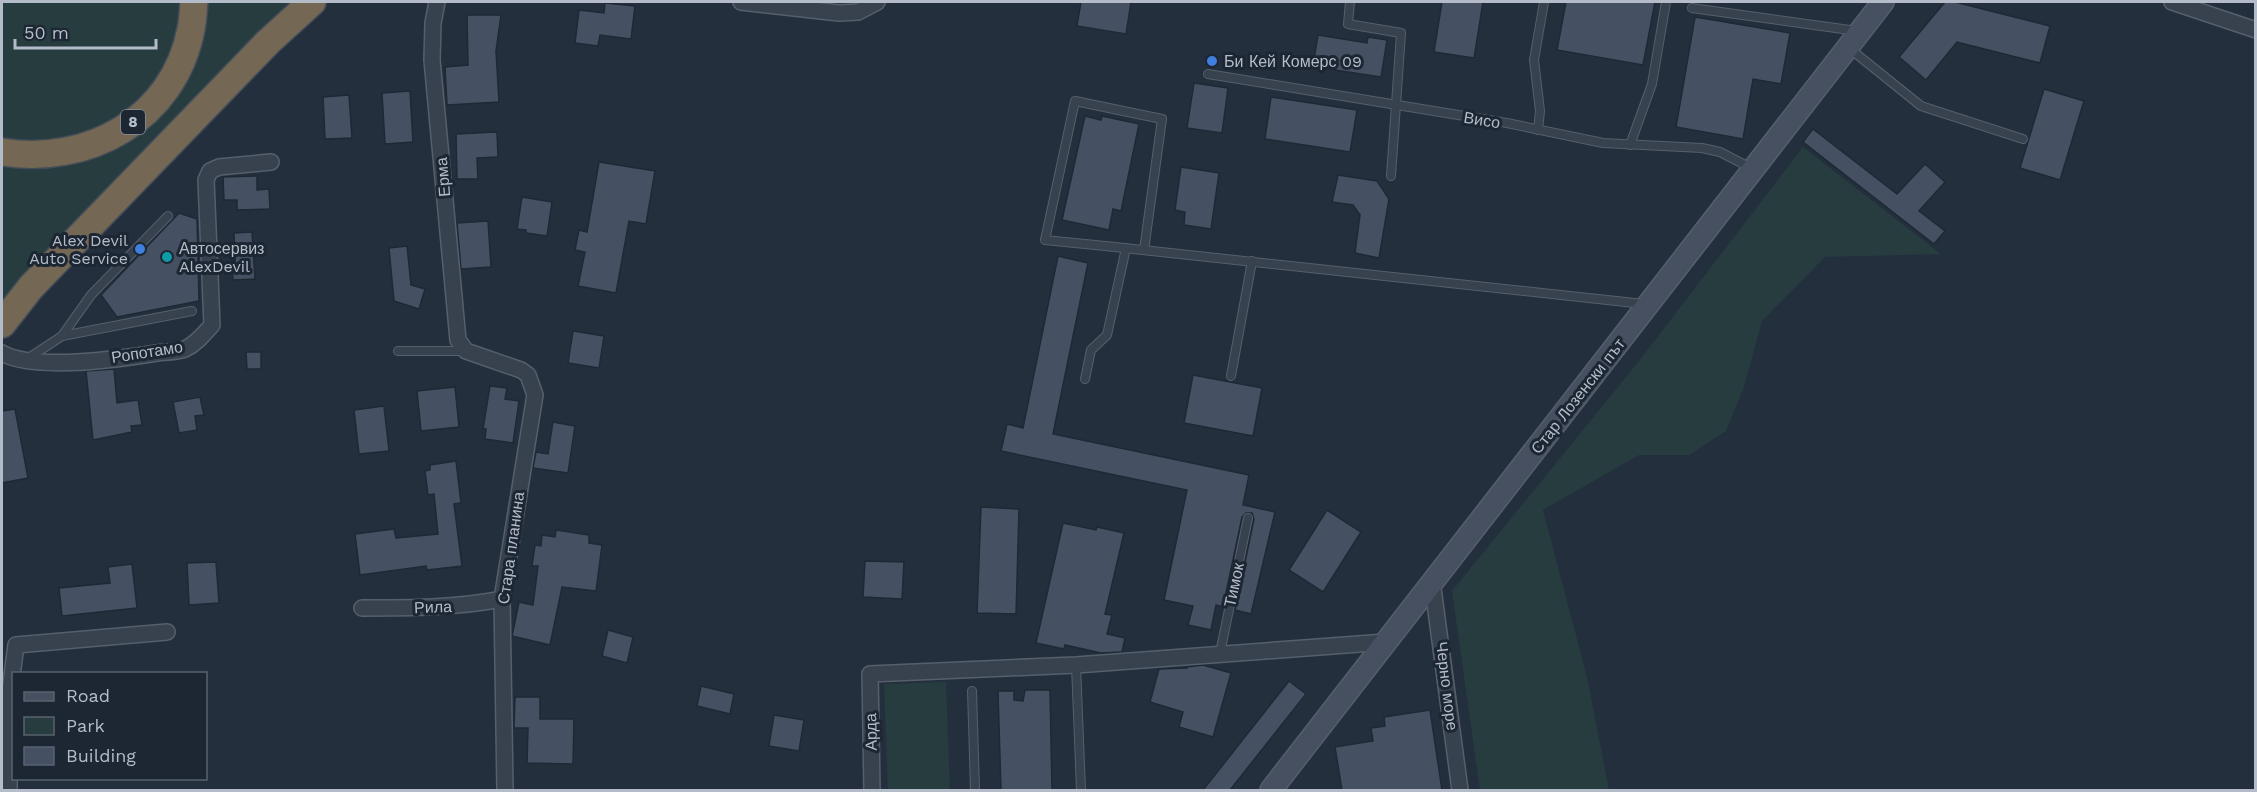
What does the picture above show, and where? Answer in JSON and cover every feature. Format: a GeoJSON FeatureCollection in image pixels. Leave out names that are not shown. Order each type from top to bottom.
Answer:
{"type":"FeatureCollection","features":[{"type":"Feature","properties":{"kind":"highway","name":"8"},"geometry":{"type":"LineString","coordinates":[[2,152],[45,155],[75,151],[99,143],[141,117],[157,101],[171,81],[184,54],[191,30],[194,2]]}},
{"type":"Feature","properties":{"kind":"highway"},"geometry":{"type":"LineString","coordinates":[[2,324],[39,279],[268,42],[312,2]]}},
{"type":"Feature","properties":{"kind":"street","name":"Ерма"},"geometry":{"type":"LineString","coordinates":[[437,2],[432,60],[458,340],[466,351]]}},
{"type":"Feature","properties":{"kind":"street"},"geometry":{"type":"LineString","coordinates":[[741,2],[839,13],[858,12],[877,2]]}},
{"type":"Feature","properties":{"kind":"street","name":"Стар Лозенски път"},"geometry":{"type":"LineString","coordinates":[[1271,790],[1432,581],[1650,305],[1883,2]]}},
{"type":"Feature","properties":{"kind":"street"},"geometry":{"type":"LineString","coordinates":[[2172,2],[2256,30]]}},
{"type":"Feature","properties":{"kind":"street","name":"Ропотамо"},"geometry":{"type":"LineString","coordinates":[[2,353],[24,360],[49,362],[137,357],[184,349],[199,340],[212,325],[206,180],[210,171],[219,167],[271,162]]}},
{"type":"Feature","properties":{"kind":"street","name":"Стара планина"},"geometry":{"type":"LineString","coordinates":[[466,351],[521,370],[533,383],[535,395],[502,599],[505,790]]}},
{"type":"Feature","properties":{"kind":"street","name":"Черно море"},"geometry":{"type":"LineString","coordinates":[[1432,581],[1460,790]]}},
{"type":"Feature","properties":{"kind":"street","name":"Рила"},"geometry":{"type":"LineString","coordinates":[[362,608],[437,608],[502,599]]}},
{"type":"Feature","properties":{"kind":"street"},"geometry":{"type":"LineString","coordinates":[[12,672],[16,645],[167,632]]}},
{"type":"Feature","properties":{"kind":"street"},"geometry":{"type":"LineString","coordinates":[[1076,665],[1220,652],[1386,642]]}},
{"type":"Feature","properties":{"kind":"street","name":"Арда"},"geometry":{"type":"LineString","coordinates":[[872,790],[870,674],[1076,665]]}},
{"type":"Feature","properties":{"kind":"street"},"geometry":{"type":"LineString","coordinates":[[9,790],[9,699],[12,676]]}},
{"type":"Feature","properties":{"kind":"lane"},"geometry":{"type":"LineString","coordinates":[[1350,2],[1348,24],[1401,33],[1391,176]]}},
{"type":"Feature","properties":{"kind":"lane"},"geometry":{"type":"LineString","coordinates":[[1538,130],[1540,111],[1534,60],[1544,2]]}},
{"type":"Feature","properties":{"kind":"lane"},"geometry":{"type":"LineString","coordinates":[[1630,145],[1652,84],[1666,2]]}},
{"type":"Feature","properties":{"kind":"lane"},"geometry":{"type":"LineString","coordinates":[[1692,8],[1854,39],[1921,106],[2023,139]]}},
{"type":"Feature","properties":{"kind":"lane","name":"Висо"},"geometry":{"type":"LineString","coordinates":[[1208,75],[1396,105],[1603,143],[1702,148],[1720,152],[1753,169]]}},
{"type":"Feature","properties":{"kind":"lane"},"geometry":{"type":"LineString","coordinates":[[1144,250],[1162,119],[1075,101],[1045,240],[1456,282],[1650,305]]}},
{"type":"Feature","properties":{"kind":"lane"},"geometry":{"type":"LineString","coordinates":[[62,336],[91,295],[168,216]]}},
{"type":"Feature","properties":{"kind":"lane"},"geometry":{"type":"LineString","coordinates":[[1085,379],[1091,350],[1107,335],[1126,248]]}},
{"type":"Feature","properties":{"kind":"lane"},"geometry":{"type":"LineString","coordinates":[[1231,376],[1252,261]]}},
{"type":"Feature","properties":{"kind":"lane"},"geometry":{"type":"LineString","coordinates":[[24,360],[62,336],[192,311]]}},
{"type":"Feature","properties":{"kind":"lane"},"geometry":{"type":"LineString","coordinates":[[398,351],[466,351]]}},
{"type":"Feature","properties":{"kind":"lane","name":"Тимок"},"geometry":{"type":"LineString","coordinates":[[1220,652],[1248,518]]}},
{"type":"Feature","properties":{"kind":"lane"},"geometry":{"type":"LineString","coordinates":[[1076,665],[1081,790]]}},
{"type":"Feature","properties":{"kind":"lane"},"geometry":{"type":"LineString","coordinates":[[972,691],[975,790]]}},
{"type":"Feature","properties":{"kind":"green space"},"geometry":{"type":"Polygon","coordinates":[[[2,2],[183,3],[173,50],[164,69],[139,102],[109,125],[63,142],[2,142],[2,2]]]}},
{"type":"Feature","properties":{"kind":"green space"},"geometry":{"type":"Polygon","coordinates":[[[206,2],[295,2],[2,305],[2,164],[46,167],[72,164],[120,146],[145,129],[173,100],[206,2]]]}},
{"type":"Feature","properties":{"kind":"green space"},"geometry":{"type":"Polygon","coordinates":[[[1803,147],[1941,254],[1825,257],[1762,321],[1744,387],[1726,431],[1689,455],[1639,455],[1543,510],[1587,677],[1609,790],[1480,790],[1452,591],[1639,361],[1803,147]]]}},
{"type":"Feature","properties":{"kind":"green space"},"geometry":{"type":"Polygon","coordinates":[[[946,682],[950,790],[888,790],[884,684],[946,682]]]}},
{"type":"Feature","properties":{"kind":"building"},"geometry":{"type":"Polygon","coordinates":[[[1081,2],[1131,2],[1126,34],[1077,26],[1081,2]]]}},
{"type":"Feature","properties":{"kind":"building"},"geometry":{"type":"Polygon","coordinates":[[[1442,2],[1483,2],[1474,58],[1434,52],[1442,2]]]}},
{"type":"Feature","properties":{"kind":"building"},"geometry":{"type":"Polygon","coordinates":[[[1566,2],[1655,2],[1643,65],[1557,50],[1566,2]]]}},
{"type":"Feature","properties":{"kind":"building"},"geometry":{"type":"Polygon","coordinates":[[[1945,2],[1955,2],[2050,26],[2040,63],[1957,42],[1926,80],[1899,57],[1945,2]]]}},
{"type":"Feature","properties":{"kind":"building"},"geometry":{"type":"Polygon","coordinates":[[[605,3],[635,6],[631,39],[600,35],[598,46],[575,43],[579,10],[604,13],[605,3]]]}},
{"type":"Feature","properties":{"kind":"building"},"geometry":{"type":"Polygon","coordinates":[[[467,15],[501,15],[496,51],[499,102],[447,105],[445,67],[468,65],[467,15]]]}},
{"type":"Feature","properties":{"kind":"building"},"geometry":{"type":"Polygon","coordinates":[[[1695,17],[1790,33],[1781,84],[1753,79],[1743,139],[1676,127],[1695,17]]]}},
{"type":"Feature","properties":{"kind":"building"},"geometry":{"type":"Polygon","coordinates":[[[1318,35],[1367,43],[1368,37],[1387,40],[1381,77],[1335,70],[1336,63],[1314,59],[1318,35]]]}},
{"type":"Feature","properties":{"kind":"building"},"geometry":{"type":"Polygon","coordinates":[[[1194,83],[1228,88],[1222,133],[1187,128],[1194,83]]]}},
{"type":"Feature","properties":{"kind":"building"},"geometry":{"type":"Polygon","coordinates":[[[2044,89],[2084,101],[2060,180],[2020,168],[2044,89]]]}},
{"type":"Feature","properties":{"kind":"building"},"geometry":{"type":"Polygon","coordinates":[[[410,91],[413,142],[385,144],[382,93],[410,91]]]}},
{"type":"Feature","properties":{"kind":"building"},"geometry":{"type":"Polygon","coordinates":[[[349,95],[352,138],[325,139],[323,97],[349,95]]]}},
{"type":"Feature","properties":{"kind":"building"},"geometry":{"type":"Polygon","coordinates":[[[1271,97],[1357,110],[1350,152],[1265,139],[1271,97]]]}},
{"type":"Feature","properties":{"kind":"building"},"geometry":{"type":"Polygon","coordinates":[[[1085,116],[1101,120],[1102,116],[1139,124],[1121,211],[1113,209],[1109,230],[1062,220],[1085,116]]]}},
{"type":"Feature","properties":{"kind":"building"},"geometry":{"type":"Polygon","coordinates":[[[1813,129],[1897,194],[1925,164],[1945,182],[1919,211],[1945,231],[1934,244],[1803,142],[1813,129]]]}},
{"type":"Feature","properties":{"kind":"building"},"geometry":{"type":"Polygon","coordinates":[[[497,132],[498,157],[477,158],[478,179],[457,179],[456,134],[497,132]]]}},
{"type":"Feature","properties":{"kind":"building"},"geometry":{"type":"Polygon","coordinates":[[[599,162],[655,171],[646,224],[629,221],[616,293],[578,286],[585,252],[575,250],[579,230],[587,232],[599,162]]]}},
{"type":"Feature","properties":{"kind":"building"},"geometry":{"type":"Polygon","coordinates":[[[1181,167],[1219,173],[1211,229],[1184,225],[1185,212],[1175,210],[1181,167]]]}},
{"type":"Feature","properties":{"kind":"building"},"geometry":{"type":"Polygon","coordinates":[[[1338,175],[1377,181],[1389,199],[1379,258],[1355,253],[1360,215],[1353,205],[1332,202],[1338,175]]]}},
{"type":"Feature","properties":{"kind":"building"},"geometry":{"type":"Polygon","coordinates":[[[257,176],[257,190],[269,189],[270,209],[237,210],[237,200],[224,200],[223,177],[257,176]]]}},
{"type":"Feature","properties":{"kind":"building"},"geometry":{"type":"Polygon","coordinates":[[[522,197],[552,202],[547,236],[526,233],[526,230],[517,229],[522,197]]]}},
{"type":"Feature","properties":{"kind":"building","name":"Автосервиз AlexDevil"},"geometry":{"type":"Polygon","coordinates":[[[179,213],[197,219],[199,301],[117,317],[101,295],[179,213]]]}},
{"type":"Feature","properties":{"kind":"building"},"geometry":{"type":"Polygon","coordinates":[[[488,221],[491,267],[461,269],[457,223],[488,221]]]}},
{"type":"Feature","properties":{"kind":"building"},"geometry":{"type":"Polygon","coordinates":[[[252,232],[255,279],[233,280],[234,233],[252,232]]]}},
{"type":"Feature","properties":{"kind":"building"},"geometry":{"type":"Polygon","coordinates":[[[407,246],[411,285],[425,289],[419,309],[394,301],[389,248],[407,246]]]}},
{"type":"Feature","properties":{"kind":"building"},"geometry":{"type":"Polygon","coordinates":[[[1058,256],[1088,263],[1053,434],[1249,475],[1243,505],[1275,512],[1251,614],[1235,610],[1254,519],[1252,513],[1246,513],[1242,517],[1223,607],[1216,605],[1211,630],[1188,625],[1193,606],[1164,600],[1187,490],[1001,451],[1007,424],[1023,428],[1058,256]]]}},
{"type":"Feature","properties":{"kind":"building"},"geometry":{"type":"Polygon","coordinates":[[[573,331],[604,336],[599,368],[568,363],[573,331]]]}},
{"type":"Feature","properties":{"kind":"building"},"geometry":{"type":"Polygon","coordinates":[[[246,352],[261,352],[261,369],[247,369],[246,352]]]}},
{"type":"Feature","properties":{"kind":"building"},"geometry":{"type":"Polygon","coordinates":[[[114,369],[117,403],[138,400],[142,425],[131,426],[132,432],[93,440],[86,371],[114,369]]]}},
{"type":"Feature","properties":{"kind":"building"},"geometry":{"type":"Polygon","coordinates":[[[1193,375],[1262,388],[1253,436],[1184,423],[1193,375]]]}},
{"type":"Feature","properties":{"kind":"building"},"geometry":{"type":"Polygon","coordinates":[[[490,386],[507,388],[505,399],[519,401],[513,443],[485,439],[486,429],[483,429],[490,386]]]}},
{"type":"Feature","properties":{"kind":"building"},"geometry":{"type":"Polygon","coordinates":[[[455,387],[459,427],[421,431],[417,391],[455,387]]]}},
{"type":"Feature","properties":{"kind":"building"},"geometry":{"type":"Polygon","coordinates":[[[200,397],[204,415],[195,416],[197,430],[179,433],[173,402],[200,397]]]}},
{"type":"Feature","properties":{"kind":"building"},"geometry":{"type":"Polygon","coordinates":[[[384,406],[389,451],[359,454],[354,410],[384,406]]]}},
{"type":"Feature","properties":{"kind":"building"},"geometry":{"type":"Polygon","coordinates":[[[15,409],[28,478],[2,483],[2,411],[15,409]]]}},
{"type":"Feature","properties":{"kind":"building"},"geometry":{"type":"Polygon","coordinates":[[[553,422],[575,426],[568,473],[533,468],[536,452],[548,454],[553,422]]]}},
{"type":"Feature","properties":{"kind":"building"},"geometry":{"type":"Polygon","coordinates":[[[456,461],[461,503],[454,504],[462,566],[427,570],[426,566],[360,575],[355,534],[394,529],[396,538],[438,534],[434,494],[428,495],[425,471],[430,470],[430,465],[456,461]]]}},
{"type":"Feature","properties":{"kind":"building"},"geometry":{"type":"Polygon","coordinates":[[[981,507],[1019,509],[1016,614],[977,613],[981,507]]]}},
{"type":"Feature","properties":{"kind":"building"},"geometry":{"type":"Polygon","coordinates":[[[1327,510],[1361,532],[1323,592],[1289,570],[1327,510]]]}},
{"type":"Feature","properties":{"kind":"building"},"geometry":{"type":"Polygon","coordinates":[[[1063,523],[1124,533],[1105,614],[1112,615],[1107,634],[1125,638],[1122,652],[1101,653],[1065,645],[1064,649],[1036,643],[1063,523]]]}},
{"type":"Feature","properties":{"kind":"building"},"geometry":{"type":"Polygon","coordinates":[[[556,530],[589,535],[589,543],[602,545],[596,591],[562,587],[550,645],[512,636],[519,602],[533,605],[538,566],[532,566],[535,545],[541,546],[542,535],[555,537],[556,530]]]}},
{"type":"Feature","properties":{"kind":"building"},"geometry":{"type":"Polygon","coordinates":[[[865,561],[904,562],[902,599],[863,597],[865,561]]]}},
{"type":"Feature","properties":{"kind":"building"},"geometry":{"type":"Polygon","coordinates":[[[216,562],[219,603],[189,605],[187,563],[216,562]]]}},
{"type":"Feature","properties":{"kind":"building"},"geometry":{"type":"Polygon","coordinates":[[[132,564],[137,608],[62,616],[59,588],[110,583],[108,567],[132,564]]]}},
{"type":"Feature","properties":{"kind":"building"},"geometry":{"type":"Polygon","coordinates":[[[608,630],[633,637],[627,663],[602,656],[608,630]]]}},
{"type":"Feature","properties":{"kind":"building"},"geometry":{"type":"Polygon","coordinates":[[[1203,665],[1231,673],[1213,737],[1179,727],[1183,712],[1150,702],[1159,669],[1203,665]]]}},
{"type":"Feature","properties":{"kind":"building"},"geometry":{"type":"Polygon","coordinates":[[[1289,681],[1306,694],[1230,790],[1203,790],[1289,681]]]}},
{"type":"Feature","properties":{"kind":"building"},"geometry":{"type":"Polygon","coordinates":[[[701,686],[734,694],[730,714],[697,706],[701,686]]]}},
{"type":"Feature","properties":{"kind":"building"},"geometry":{"type":"Polygon","coordinates":[[[1025,690],[1050,690],[1052,790],[1001,790],[998,691],[1014,691],[1014,700],[1023,701],[1025,690]]]}},
{"type":"Feature","properties":{"kind":"building"},"geometry":{"type":"Polygon","coordinates":[[[515,697],[540,697],[540,719],[574,719],[573,764],[527,763],[528,728],[514,728],[515,697]]]}},
{"type":"Feature","properties":{"kind":"building"},"geometry":{"type":"Polygon","coordinates":[[[1430,710],[1442,790],[1342,790],[1335,747],[1373,741],[1371,728],[1385,726],[1384,717],[1430,710]]]}},
{"type":"Feature","properties":{"kind":"building"},"geometry":{"type":"Polygon","coordinates":[[[774,715],[804,720],[799,751],[769,746],[774,715]]]}},
{"type":"Feature","properties":{"kind":"place","name":"Би Кей Комерс 09"},"geometry":{"type":"Point","coordinates":[1212,61]}},
{"type":"Feature","properties":{"kind":"place","name":"Alex Devil Auto Service"},"geometry":{"type":"Point","coordinates":[140,249]}},
{"type":"Feature","properties":{"kind":"place","name":"Автосервиз AlexDevil"},"geometry":{"type":"Point","coordinates":[167,257]}}]}
